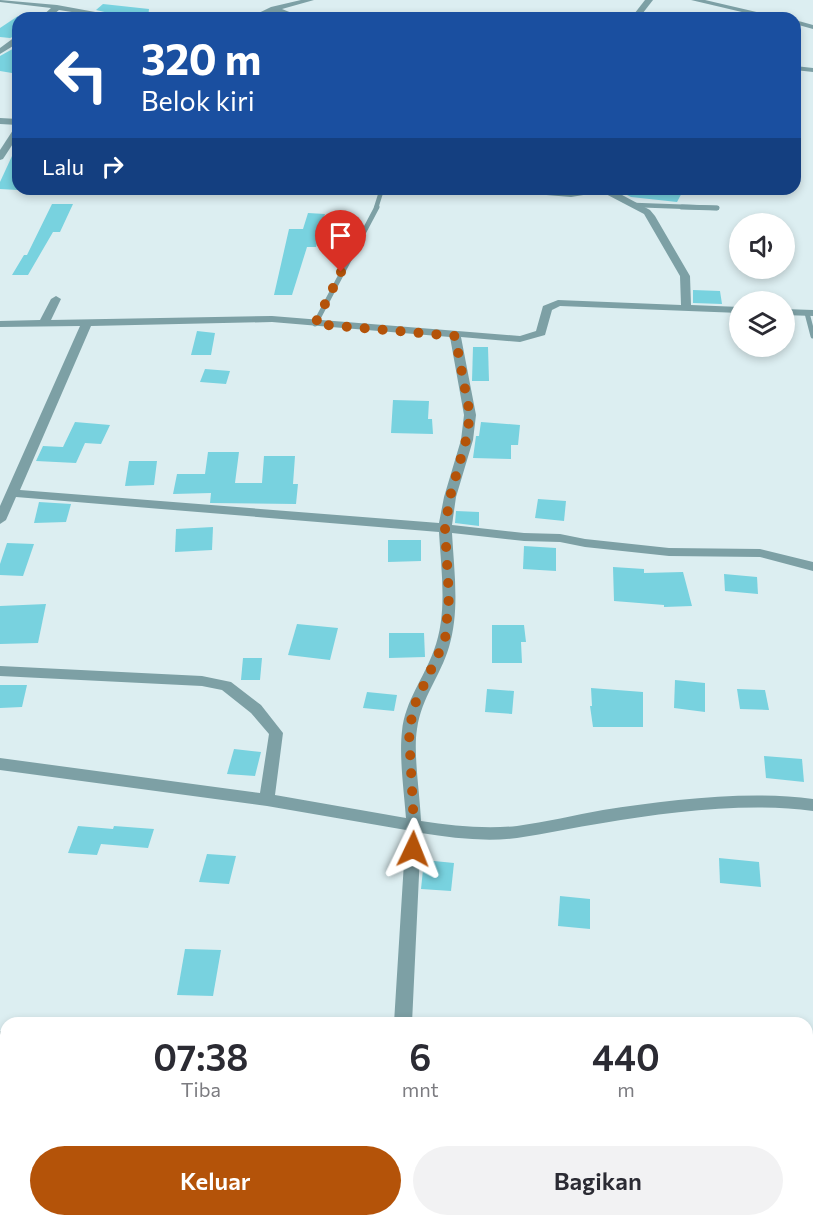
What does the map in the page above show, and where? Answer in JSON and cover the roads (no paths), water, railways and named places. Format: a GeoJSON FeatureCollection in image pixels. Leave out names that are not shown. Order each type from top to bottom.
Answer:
{"type":"FeatureCollection","features":[{"type":"Feature","properties":{"kind":"street"},"geometry":{"type":"LineString","coordinates":[[0,0],[87,12]]}},
{"type":"Feature","properties":{"kind":"street"},"geometry":{"type":"LineString","coordinates":[[267,12],[310,0]]}},
{"type":"Feature","properties":{"kind":"street"},"geometry":{"type":"LineString","coordinates":[[640,12],[649,0]]}},
{"type":"Feature","properties":{"kind":"street"},"geometry":{"type":"LineString","coordinates":[[695,0],[750,12]]}},
{"type":"Feature","properties":{"kind":"street"},"geometry":{"type":"LineString","coordinates":[[51,12],[57,7]]}},
{"type":"Feature","properties":{"kind":"street"},"geometry":{"type":"LineString","coordinates":[[274,9],[283,12]]}},
{"type":"Feature","properties":{"kind":"street"},"geometry":{"type":"LineString","coordinates":[[0,157],[12,138]]}},
{"type":"Feature","properties":{"kind":"street"},"geometry":{"type":"LineString","coordinates":[[615,195],[636,205],[652,218],[685,276],[686,308]]}},
{"type":"Feature","properties":{"kind":"street"},"geometry":{"type":"LineString","coordinates":[[44,323],[56,299]]}},
{"type":"Feature","properties":{"kind":"street"},"geometry":{"type":"LineString","coordinates":[[0,324],[242,319],[520,339],[536,336],[544,328],[548,308],[558,303],[729,310]]}},
{"type":"Feature","properties":{"kind":"street"},"geometry":{"type":"LineString","coordinates":[[795,312],[810,313]]}},
{"type":"Feature","properties":{"kind":"street"},"geometry":{"type":"LineString","coordinates":[[0,520],[87,323]]}},
{"type":"Feature","properties":{"kind":"street"},"geometry":{"type":"LineString","coordinates":[[403,1017],[414,827],[409,732],[414,706],[441,650],[447,632],[449,597],[445,528],[450,497],[466,440],[470,415],[455,336]]}},
{"type":"Feature","properties":{"kind":"street"},"geometry":{"type":"LineString","coordinates":[[13,493],[445,528],[524,537],[560,538],[669,552],[760,553],[786,558],[813,567]]}},
{"type":"Feature","properties":{"kind":"street"},"geometry":{"type":"LineString","coordinates":[[0,670],[202,681],[226,686],[256,709],[276,733],[267,800]]}},
{"type":"Feature","properties":{"kind":"street"},"geometry":{"type":"LineString","coordinates":[[0,764],[267,800],[457,833],[516,832],[606,816],[718,803],[786,801],[813,805]]}},
{"type":"Feature","properties":{"kind":"lane"},"geometry":{"type":"LineString","coordinates":[[315,324],[359,237],[375,212],[380,195]]}},
{"type":"Feature","properties":{"kind":"lane"},"geometry":{"type":"LineString","coordinates":[[636,205],[717,208]]}},
{"type":"Feature","properties":{"kind":"lane"},"geometry":{"type":"LineString","coordinates":[[810,313],[813,336]]}}]}
